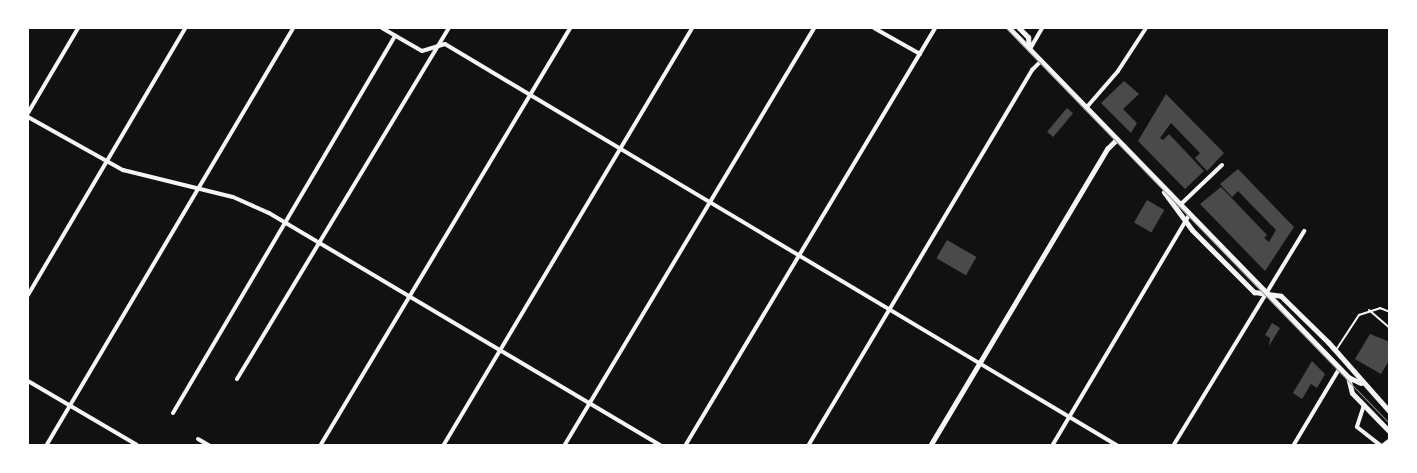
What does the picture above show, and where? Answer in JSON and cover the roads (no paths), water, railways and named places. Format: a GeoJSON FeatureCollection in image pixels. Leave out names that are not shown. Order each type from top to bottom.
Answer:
{"type":"FeatureCollection","features":[{"type":"Feature","properties":{"kind":"main road"},"geometry":{"type":"LineString","coordinates":[[1009,28],[1160,186],[1340,369],[1348,377],[1362,383]]}},
{"type":"Feature","properties":{"kind":"main road"},"geometry":{"type":"LineString","coordinates":[[1019,28],[1028,36],[1030,49]]}},
{"type":"Feature","properties":{"kind":"main road"},"geometry":{"type":"LineString","coordinates":[[1160,186],[1185,221],[1254,292],[1281,296],[1336,352],[1390,412]]}},
{"type":"Feature","properties":{"kind":"main road"},"geometry":{"type":"LineString","coordinates":[[1348,377],[1352,393],[1390,432]]}},
{"type":"Feature","properties":{"kind":"street"},"geometry":{"type":"LineString","coordinates":[[28,113],[78,28]]}},
{"type":"Feature","properties":{"kind":"street"},"geometry":{"type":"LineString","coordinates":[[28,295],[185,28]]}},
{"type":"Feature","properties":{"kind":"street"},"geometry":{"type":"LineString","coordinates":[[46,446],[293,28]]}},
{"type":"Feature","properties":{"kind":"street"},"geometry":{"type":"LineString","coordinates":[[382,28],[422,51],[445,44],[1118,446]]}},
{"type":"Feature","properties":{"kind":"street"},"geometry":{"type":"LineString","coordinates":[[237,379],[321,243],[449,28]]}},
{"type":"Feature","properties":{"kind":"street"},"geometry":{"type":"LineString","coordinates":[[320,446],[570,28]]}},
{"type":"Feature","properties":{"kind":"street"},"geometry":{"type":"LineString","coordinates":[[443,446],[499,349],[692,28]]}},
{"type":"Feature","properties":{"kind":"street"},"geometry":{"type":"LineString","coordinates":[[564,446],[814,28]]}},
{"type":"Feature","properties":{"kind":"street"},"geometry":{"type":"LineString","coordinates":[[874,28],[920,54]]}},
{"type":"Feature","properties":{"kind":"street"},"geometry":{"type":"LineString","coordinates":[[685,446],[936,28]]}},
{"type":"Feature","properties":{"kind":"street"},"geometry":{"type":"LineString","coordinates":[[1030,49],[1042,28]]}},
{"type":"Feature","properties":{"kind":"street"},"geometry":{"type":"LineString","coordinates":[[1086,108],[1118,71],[1146,28]]}},
{"type":"Feature","properties":{"kind":"street"},"geometry":{"type":"LineString","coordinates":[[173,412],[396,36]]}},
{"type":"Feature","properties":{"kind":"street"},"geometry":{"type":"LineString","coordinates":[[808,446],[1032,70],[1041,61]]}},
{"type":"Feature","properties":{"kind":"street"},"geometry":{"type":"LineString","coordinates":[[28,118],[106,162],[142,177],[198,188],[252,204],[410,295],[662,446]]}},
{"type":"Feature","properties":{"kind":"street"},"geometry":{"type":"LineString","coordinates":[[930,446],[1107,148],[1116,140]]}},
{"type":"Feature","properties":{"kind":"street"},"geometry":{"type":"LineString","coordinates":[[1180,205],[1222,165]]}},
{"type":"Feature","properties":{"kind":"street"},"geometry":{"type":"LineString","coordinates":[[1052,446],[1189,215]]}},
{"type":"Feature","properties":{"kind":"street"},"geometry":{"type":"LineString","coordinates":[[1173,446],[1304,231]]}},
{"type":"Feature","properties":{"kind":"street"},"geometry":{"type":"LineString","coordinates":[[1294,446],[1340,369]]}},
{"type":"Feature","properties":{"kind":"street"},"geometry":{"type":"LineString","coordinates":[[28,381],[136,445]]}},
{"type":"Feature","properties":{"kind":"street"},"geometry":{"type":"LineString","coordinates":[[1364,405],[1357,427],[1381,446],[1390,440]]}},
{"type":"Feature","properties":{"kind":"street"},"geometry":{"type":"LineString","coordinates":[[198,439],[210,446]]}},
{"type":"Feature","properties":{"kind":"lane"},"geometry":{"type":"LineString","coordinates":[[1336,352],[1352,322],[1369,310],[1380,308],[1390,312]]}},
{"type":"Feature","properties":{"kind":"lane"},"geometry":{"type":"LineString","coordinates":[[1369,310],[1375,319],[1390,328]]}},
{"type":"Feature","properties":{"kind":"tram line"},"geometry":{"type":"LineString","coordinates":[[1006,28],[1390,424]]}}]}
